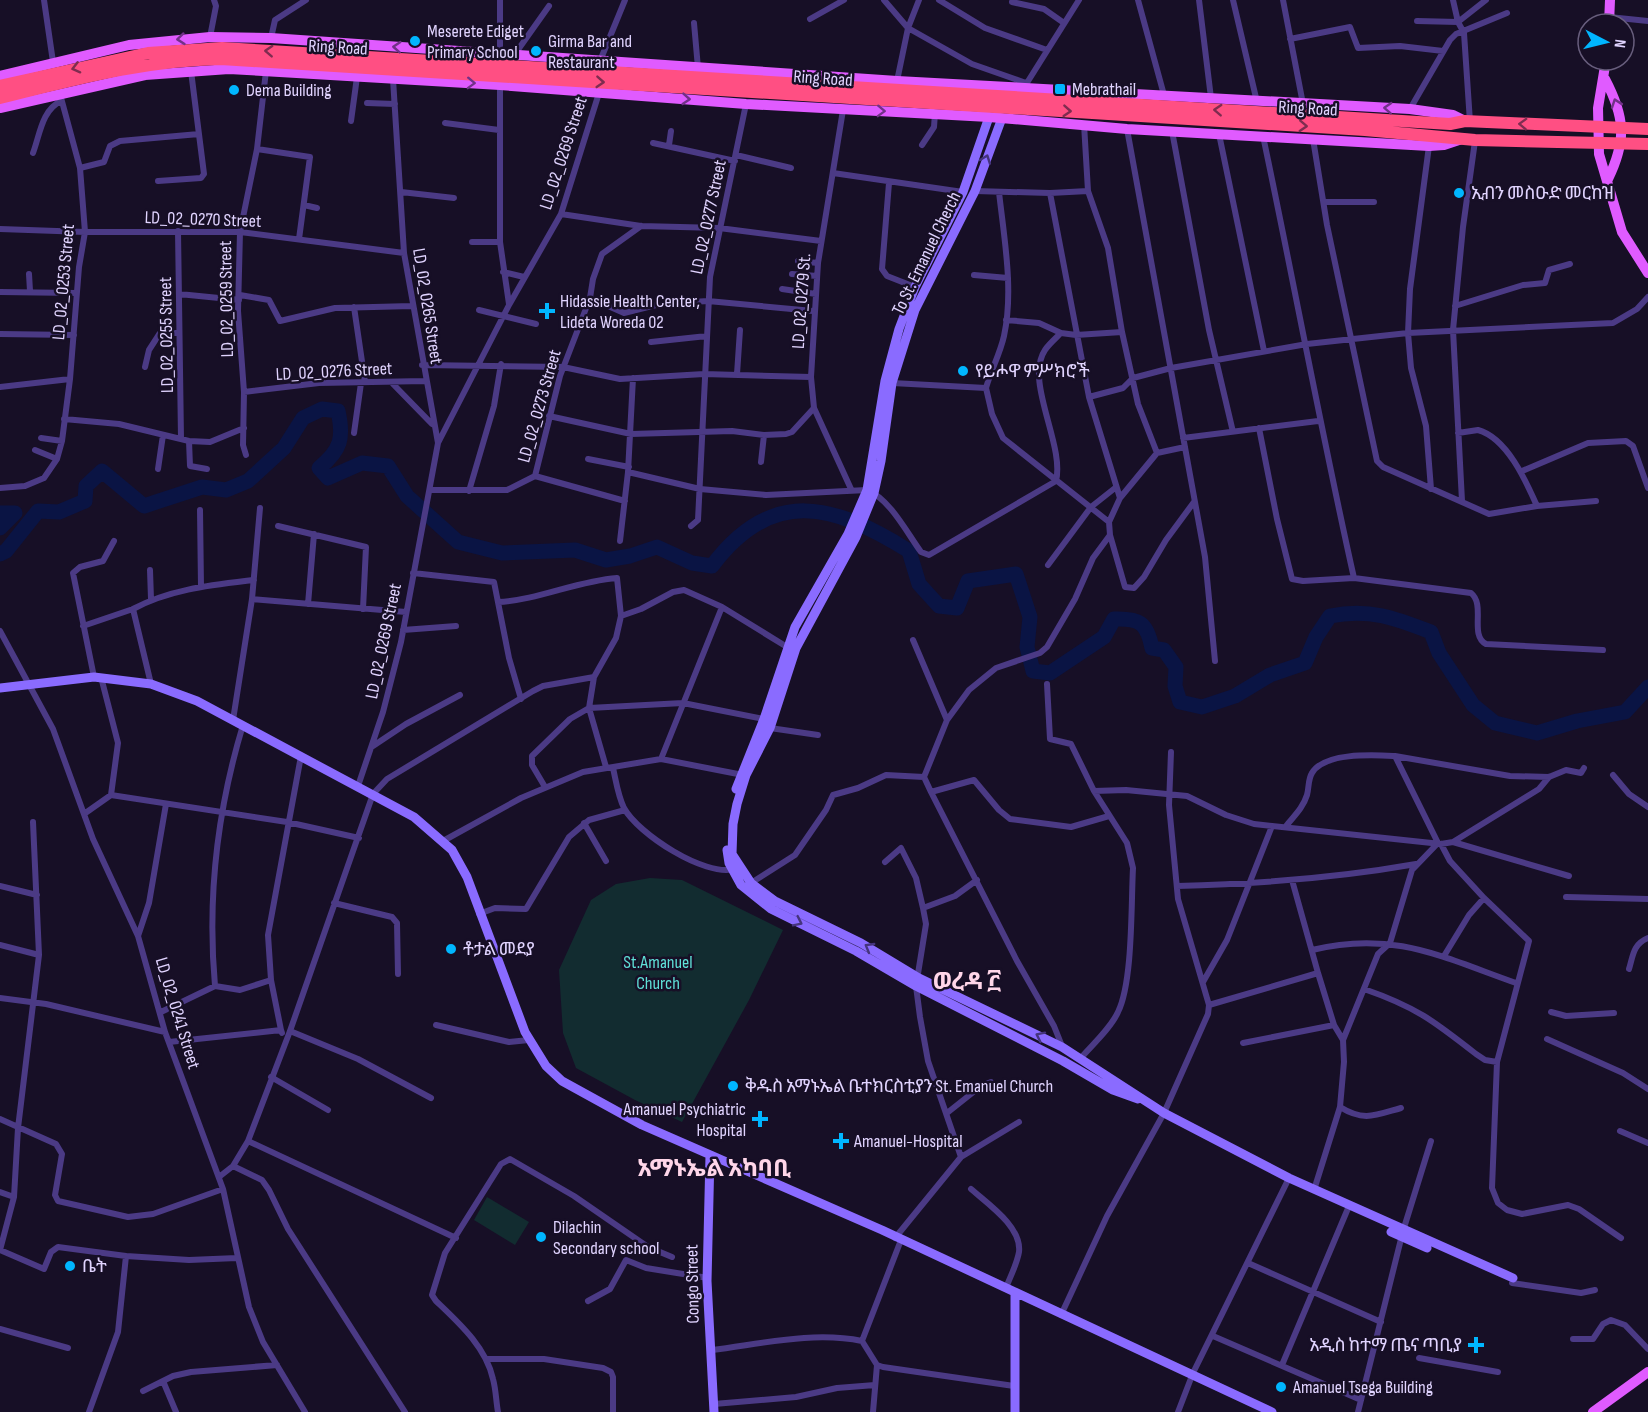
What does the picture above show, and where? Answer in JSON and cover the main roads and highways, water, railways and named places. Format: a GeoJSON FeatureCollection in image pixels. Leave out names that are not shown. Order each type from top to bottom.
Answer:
{"type":"FeatureCollection","features":[{"type":"Feature","properties":{"kind":"highway","name":"Ring Road"},"geometry":{"type":"LineString","coordinates":[[0,86],[148,53],[222,48],[1438,123],[1468,122],[1648,129]]}},
{"type":"Feature","properties":{"kind":"highway","name":"Ring Road"},"geometry":{"type":"LineString","coordinates":[[0,98],[169,61],[220,59],[1365,130],[1469,139],[1648,144]]}},
{"type":"Feature","properties":{"kind":"main road"},"geometry":{"type":"LineString","coordinates":[[0,76],[129,45],[210,37],[271,38],[897,81],[1025,86],[1257,102],[1410,109],[1453,115],[1468,122]]}},
{"type":"Feature","properties":{"kind":"main road"},"geometry":{"type":"LineString","coordinates":[[0,108],[60,97],[145,75],[190,70],[500,84],[746,104],[989,117],[1127,129],[1429,146],[1469,139]]}},
{"type":"Feature","properties":{"kind":"main road"},"geometry":{"type":"LineString","coordinates":[[1605,72],[1597,126],[1597,143],[1622,232],[1648,273]]}},
{"type":"Feature","properties":{"kind":"main road"},"geometry":{"type":"LineString","coordinates":[[1605,79],[1615,100],[1623,128],[1622,143],[1608,179]]}},
{"type":"Feature","properties":{"kind":"main road","name":"To St. Emanuel Cherch"},"geometry":{"type":"LineString","coordinates":[[871,491],[885,381],[899,329],[915,287],[963,192],[989,117]]}},
{"type":"Feature","properties":{"kind":"main road","name":"To St. Emanuel Cherch"},"geometry":{"type":"LineString","coordinates":[[852,535],[881,461],[892,383],[915,310],[975,191],[1002,118]]}},
{"type":"Feature","properties":{"kind":"main road"},"geometry":{"type":"LineString","coordinates":[[852,535],[787,647],[743,775],[731,845],[741,885],[771,909],[917,982],[1124,1096],[1288,1180],[1403,1234],[1512,1281]]}},
{"type":"Feature","properties":{"kind":"main road"},"geometry":{"type":"LineString","coordinates":[[743,775],[770,728],[796,648],[852,535]]}},
{"type":"Feature","properties":{"kind":"main road"},"geometry":{"type":"LineString","coordinates":[[0,688],[97,677],[151,684],[186,696],[414,817],[452,850],[467,877],[479,914],[529,1040],[546,1066],[581,1094],[710,1155],[1193,1373],[1272,1412]]}},
{"type":"Feature","properties":{"kind":"main road"},"geometry":{"type":"LineString","coordinates":[[735,868],[751,884],[775,901],[861,943],[917,982],[1062,1047],[1163,1114]]}},
{"type":"Feature","properties":{"kind":"main road"},"geometry":{"type":"LineString","coordinates":[[1124,1096],[1143,1101]]}},
{"type":"Feature","properties":{"kind":"main road","name":"Congo Street"},"geometry":{"type":"LineString","coordinates":[[710,1155],[708,1278],[714,1408]]}},
{"type":"Feature","properties":{"kind":"main road"},"geometry":{"type":"LineString","coordinates":[[1288,1180],[1314,1190],[1348,1208]]}},
{"type":"Feature","properties":{"kind":"main road"},"geometry":{"type":"LineString","coordinates":[[1010,1290],[1015,1412]]}},
{"type":"Feature","properties":{"kind":"main road"},"geometry":{"type":"LineString","coordinates":[[1592,1410],[1648,1372]]}},
{"type":"Feature","properties":{"kind":"waterway"},"geometry":{"type":"LineString","coordinates":[[0,554],[6,551],[38,511],[59,512],[85,501],[86,486],[102,471],[144,506],[202,487],[226,490],[248,481],[284,448],[303,418],[322,409],[338,411],[341,429],[336,449],[319,468],[328,478],[362,463],[388,466],[407,496],[458,542],[502,553],[575,550],[606,560],[630,556],[657,547],[692,563],[712,566],[735,540],[758,523],[781,514],[805,511],[830,514],[855,522],[909,551],[919,584],[939,606],[957,608],[968,581],[1016,574],[1030,617],[1027,647],[1033,671],[1050,673],[1104,637],[1114,619],[1136,621],[1148,633],[1152,648],[1164,650],[1176,667],[1175,686],[1180,702],[1202,707],[1235,696],[1270,675],[1305,663],[1316,637],[1330,616],[1357,613],[1394,619],[1431,632],[1439,653],[1473,705],[1495,723],[1537,733],[1577,721],[1625,712],[1648,687]]}},
{"type":"Feature","properties":{"kind":"waterway"},"geometry":{"type":"LineString","coordinates":[[0,513],[15,513],[0,528]]}},
{"type":"Feature","properties":{"kind":"place","name":"Meserete Ediget Primary School"},"geometry":{"type":"Point","coordinates":[415,41]}},
{"type":"Feature","properties":{"kind":"place","name":"Girma Bar and Restaurant"},"geometry":{"type":"Point","coordinates":[536,51]}},
{"type":"Feature","properties":{"kind":"place","name":"Mebrathail"},"geometry":{"type":"Point","coordinates":[1060,89]}},
{"type":"Feature","properties":{"kind":"place","name":"Dema Building"},"geometry":{"type":"Point","coordinates":[234,90]}},
{"type":"Feature","properties":{"kind":"place","name":"ኢብን መስዑድ መርከዝ"},"geometry":{"type":"Point","coordinates":[1459,193]}},
{"type":"Feature","properties":{"kind":"place","name":"Hidassie Health Center, Lideta Woreda 02"},"geometry":{"type":"Point","coordinates":[547,311]}},
{"type":"Feature","properties":{"kind":"place","name":"የይሖዋ ምሥክሮች"},"geometry":{"type":"Point","coordinates":[963,371]}},
{"type":"Feature","properties":{"kind":"place","name":"ቶታል መደያ"},"geometry":{"type":"Point","coordinates":[451,949]}},
{"type":"Feature","properties":{"kind":"place","name":"ቅዱስ አማኑኤል ቤተክርስቲያን St. Emanuel Church"},"geometry":{"type":"Point","coordinates":[733,1086]}},
{"type":"Feature","properties":{"kind":"place","name":"Amanuel Psychiatric Hospital"},"geometry":{"type":"Point","coordinates":[760,1119]}},
{"type":"Feature","properties":{"kind":"place","name":"Amanuel-Hospital"},"geometry":{"type":"Point","coordinates":[841,1141]}},
{"type":"Feature","properties":{"kind":"place","name":"Dilachin Secondary school"},"geometry":{"type":"Point","coordinates":[541,1237]}},
{"type":"Feature","properties":{"kind":"place","name":"ቤት"},"geometry":{"type":"Point","coordinates":[70,1266]}},
{"type":"Feature","properties":{"kind":"place","name":"አዲስ ከተማ ጤና ጣቢያ"},"geometry":{"type":"Point","coordinates":[1476,1345]}},
{"type":"Feature","properties":{"kind":"place","name":"Amanuel Tsega Building"},"geometry":{"type":"Point","coordinates":[1281,1387]}},
{"type":"Feature","properties":{"kind":"district","name":"ወረዳ ፫"},"geometry":{"type":"Point","coordinates":[967,981]}},
{"type":"Feature","properties":{"kind":"district","name":"አማኑኤል አካባቢ"},"geometry":{"type":"Point","coordinates":[714,1168]}},
{"type":"Feature","properties":{"kind":"park label","name":"St.Amanuel Church"},"geometry":{"type":"Point","coordinates":[658,972]}}]}
